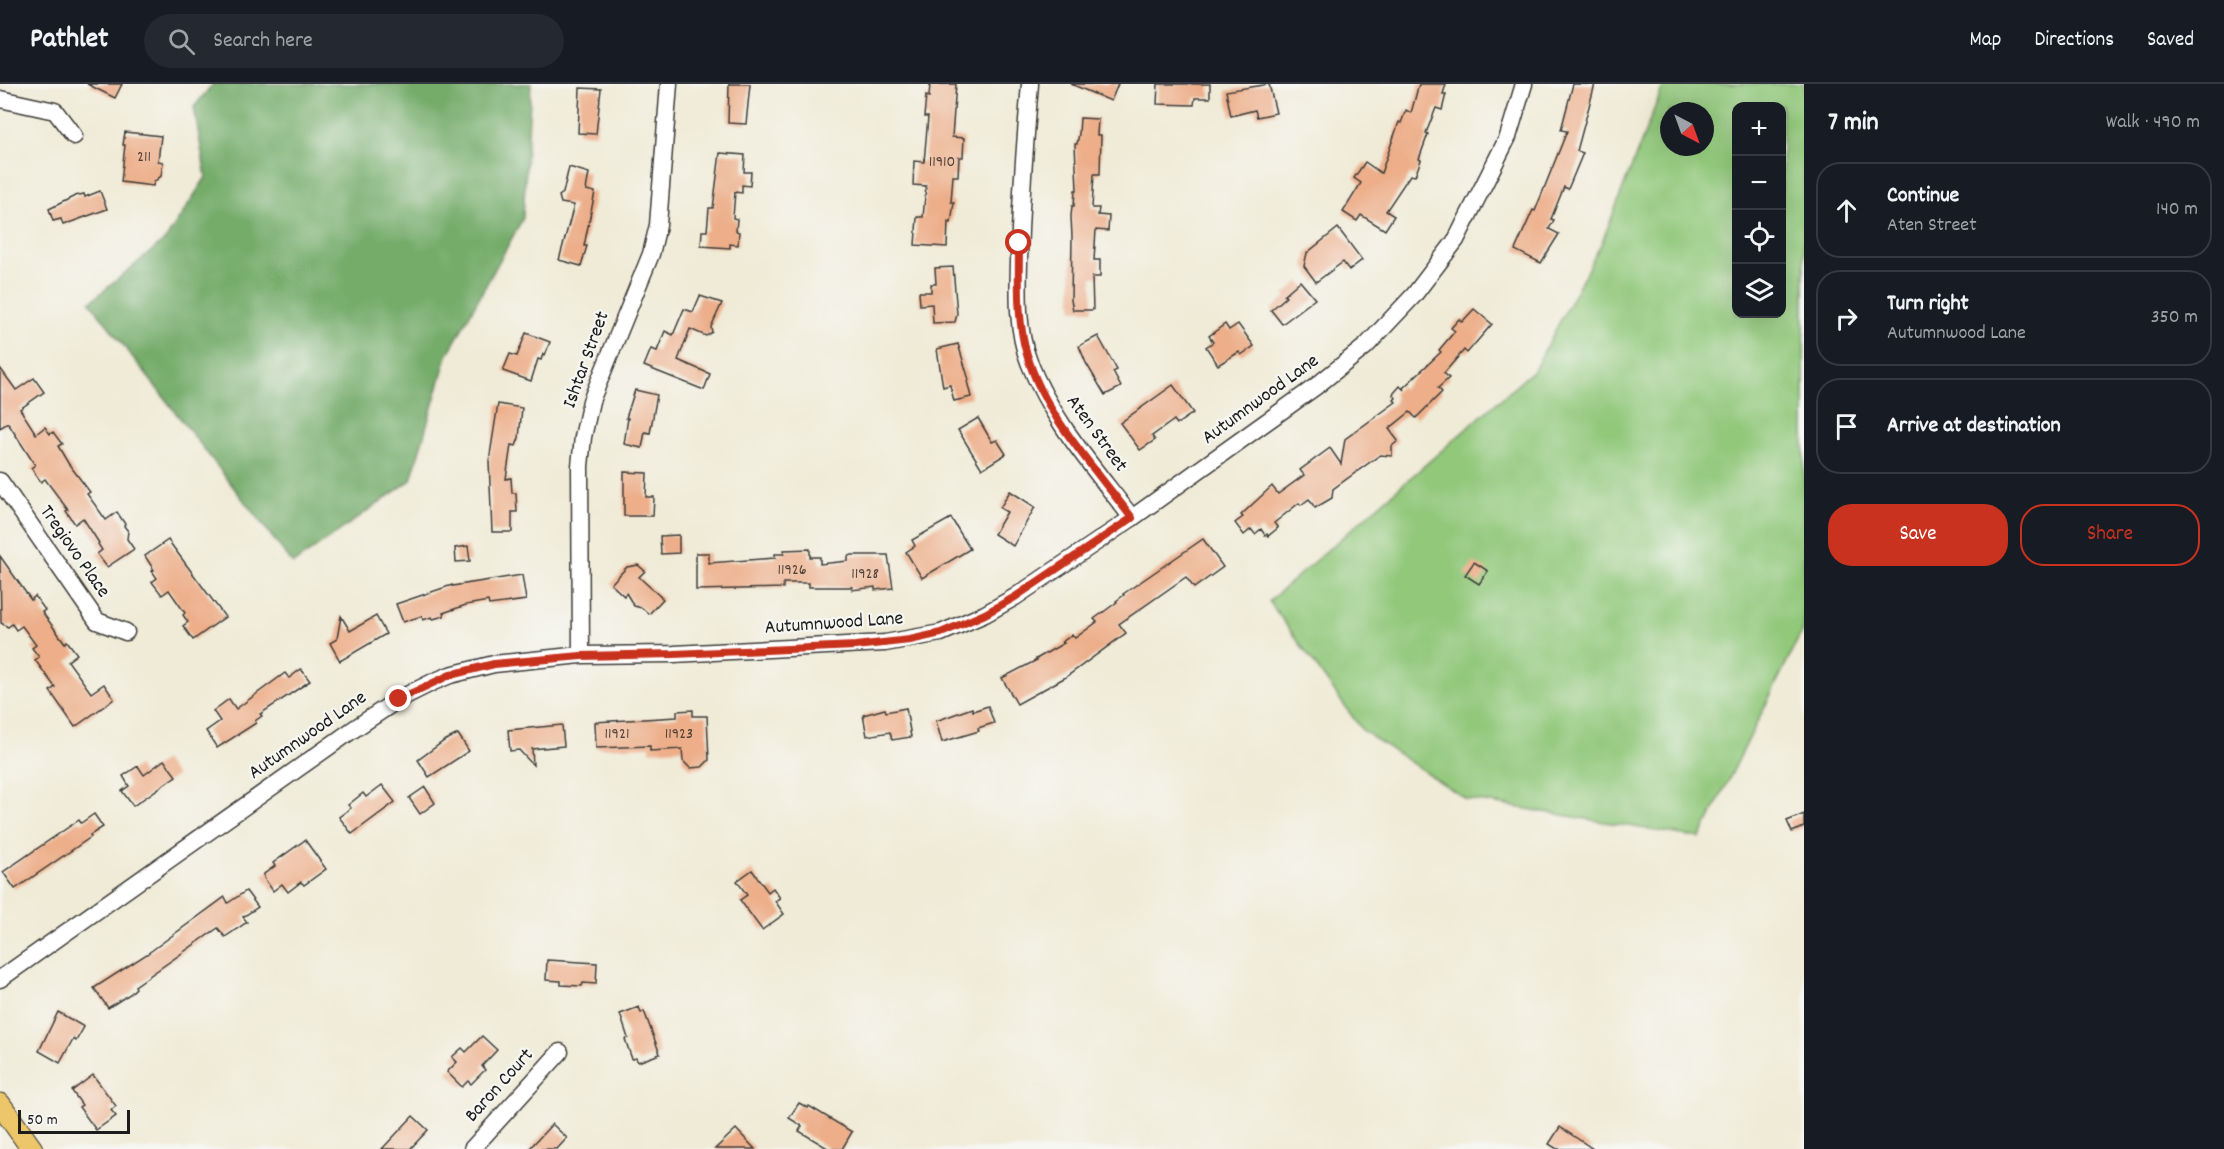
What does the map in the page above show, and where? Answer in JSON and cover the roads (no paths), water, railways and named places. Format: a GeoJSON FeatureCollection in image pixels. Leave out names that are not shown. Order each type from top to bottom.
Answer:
{"type":"FeatureCollection","features":[{"type":"Feature","properties":{"kind":"main road"},"geometry":{"type":"LineString","coordinates":[[0,1104],[32,1149]]}},
{"type":"Feature","properties":{"kind":"street","name":"Ishtar Street"},"geometry":{"type":"LineString","coordinates":[[581,656],[580,489],[583,438],[591,401],[651,254],[656,235],[669,84]]}},
{"type":"Feature","properties":{"kind":"street","name":"Aten Street"},"geometry":{"type":"LineString","coordinates":[[1030,84],[1019,243],[1020,317],[1024,342],[1029,360],[1051,409],[1069,437],[1132,518]]}},
{"type":"Feature","properties":{"kind":"street","name":"Autumnwood Lane"},"geometry":{"type":"LineString","coordinates":[[0,978],[399,699],[450,675],[494,664],[581,656],[855,646],[910,640],[941,633],[985,614],[1015,597],[1132,518],[1315,387],[1366,346],[1396,316],[1456,240],[1509,137],[1524,84]]}},
{"type":"Feature","properties":{"kind":"street"},"geometry":{"type":"LineString","coordinates":[[0,99],[55,111],[74,136]]}},
{"type":"Feature","properties":{"kind":"street","name":"Tregiovo Place"},"geometry":{"type":"LineString","coordinates":[[0,481],[97,621],[126,632]]}},
{"type":"Feature","properties":{"kind":"street","name":"Baron Court"},"geometry":{"type":"LineString","coordinates":[[472,1149],[560,1052]]}}]}
